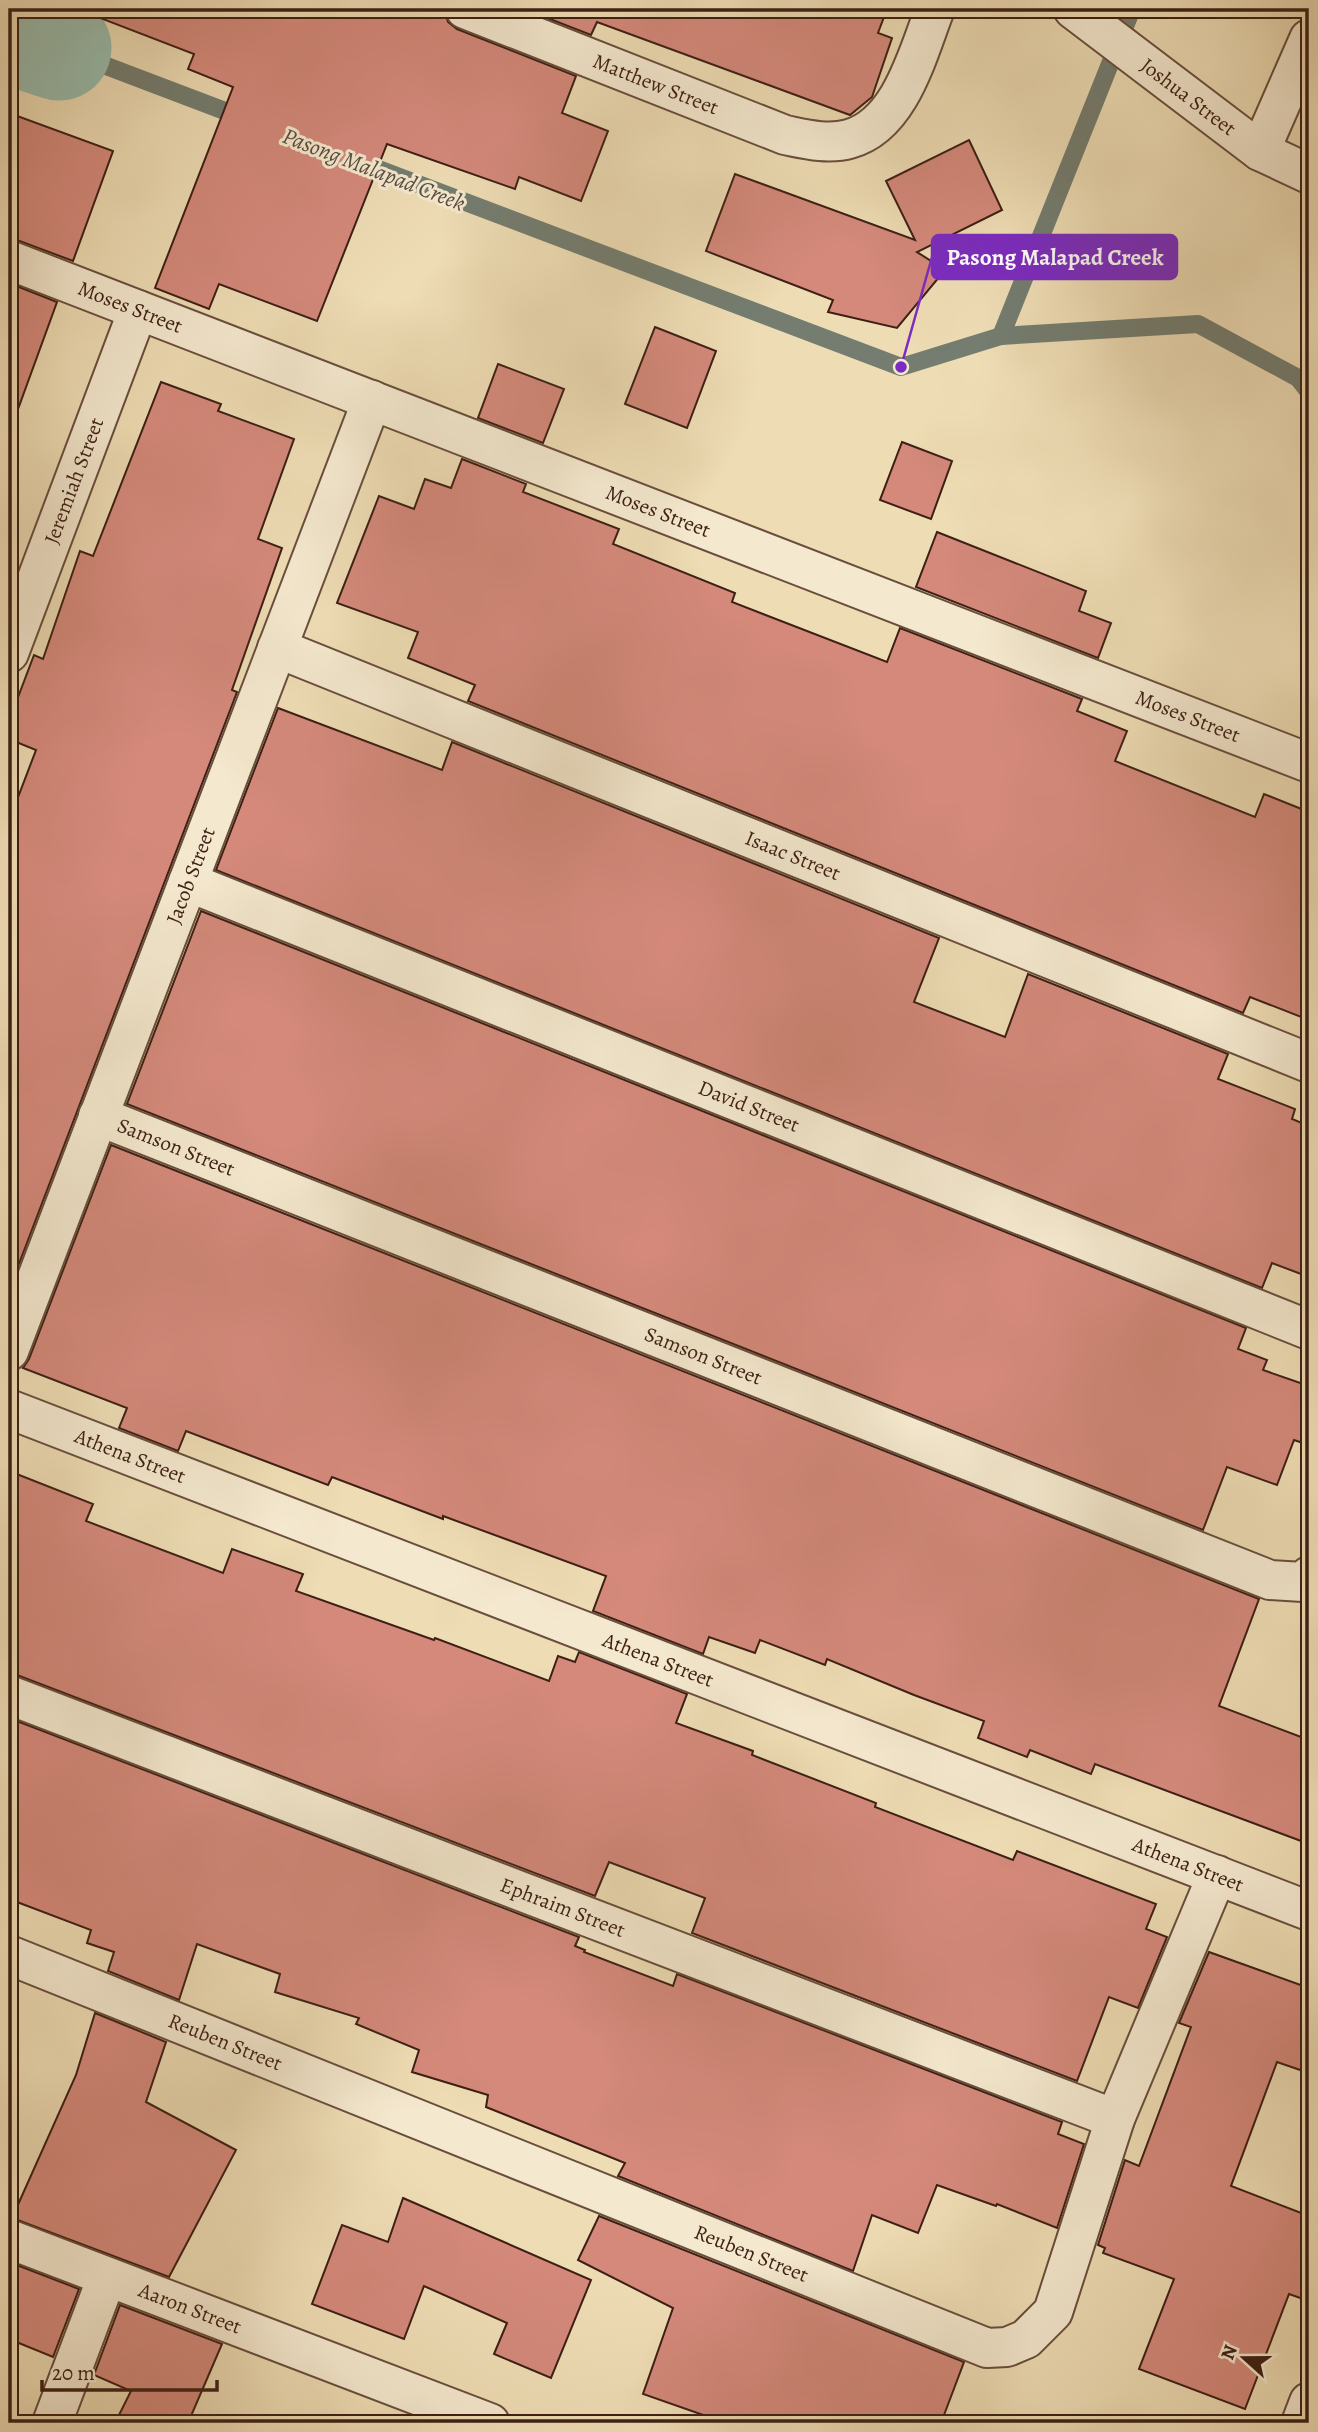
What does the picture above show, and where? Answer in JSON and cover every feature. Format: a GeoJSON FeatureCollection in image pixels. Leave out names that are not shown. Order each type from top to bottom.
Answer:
{"type":"FeatureCollection","features":[{"type":"Feature","properties":{"kind":"street","name":"Matthew Street"},"geometry":{"type":"LineString","coordinates":[[465,9],[785,135],[817,141],[849,139],[876,125],[899,99],[935,9]]}},
{"type":"Feature","properties":{"kind":"street","name":"Joshua Street"},"geometry":{"type":"LineString","coordinates":[[1073,9],[1260,151],[1309,174]]}},
{"type":"Feature","properties":{"kind":"street"},"geometry":{"type":"LineString","coordinates":[[1260,151],[1309,39]]}},
{"type":"Feature","properties":{"kind":"street","name":"Moses Street"},"geometry":{"type":"LineString","coordinates":[[9,260],[1309,763]]}},
{"type":"Feature","properties":{"kind":"street","name":"Jeremiah Street"},"geometry":{"type":"LineString","coordinates":[[9,653],[138,310]]}},
{"type":"Feature","properties":{"kind":"street","name":"Jacob Street"},"geometry":{"type":"LineString","coordinates":[[9,1351],[372,400]]}},
{"type":"Feature","properties":{"kind":"street","name":"Isaac Street"},"geometry":{"type":"LineString","coordinates":[[277,648],[1309,1063]]}},
{"type":"Feature","properties":{"kind":"street","name":"David Street"},"geometry":{"type":"LineString","coordinates":[[188,882],[1309,1330]]}},
{"type":"Feature","properties":{"kind":"street","name":"Samson Street"},"geometry":{"type":"LineString","coordinates":[[98,1116],[1270,1580],[1303,1582],[1309,1576]]}},
{"type":"Feature","properties":{"kind":"street","name":"Athena Street"},"geometry":{"type":"LineString","coordinates":[[9,1409],[1309,1911]]}},
{"type":"Feature","properties":{"kind":"street","name":"Ephraim Street"},"geometry":{"type":"LineString","coordinates":[[9,1695],[1115,2119]]}},
{"type":"Feature","properties":{"kind":"street","name":"Reuben Street"},"geometry":{"type":"LineString","coordinates":[[9,1955],[987,2348],[1007,2347],[1026,2339],[1053,2312],[1115,2119],[1217,1874]]}},
{"type":"Feature","properties":{"kind":"street","name":"Aaron Street"},"geometry":{"type":"LineString","coordinates":[[9,2239],[490,2423]]}},
{"type":"Feature","properties":{"kind":"street"},"geometry":{"type":"LineString","coordinates":[[52,2423],[107,2277]]}},
{"type":"Feature","properties":{"kind":"street"},"geometry":{"type":"LineString","coordinates":[[1301,2423],[1309,2402]]}},
{"type":"Feature","properties":{"kind":"building"},"geometry":{"type":"Polygon","coordinates":[[[88,9],[444,9],[448,22],[457,29],[576,76],[562,113],[608,131],[581,201],[519,177],[515,189],[387,144],[317,321],[219,284],[209,309],[155,288],[233,87],[188,69],[194,54],[87,13],[88,9]]]}},
{"type":"Feature","properties":{"kind":"building"},"geometry":{"type":"Polygon","coordinates":[[[524,9],[887,9],[878,33],[892,38],[872,97],[850,115],[597,22],[591,35],[524,9]]]}},
{"type":"Feature","properties":{"kind":"building"},"geometry":{"type":"Polygon","coordinates":[[[9,113],[113,151],[73,261],[9,239],[9,113]]]}},
{"type":"Feature","properties":{"kind":"building"},"geometry":{"type":"Polygon","coordinates":[[[969,140],[1002,210],[917,252],[945,270],[897,328],[828,312],[833,300],[706,251],[735,174],[915,240],[886,181],[969,140]]]}},
{"type":"Feature","properties":{"kind":"building"},"geometry":{"type":"Polygon","coordinates":[[[9,283],[57,302],[14,420],[9,419],[9,283]]]}},
{"type":"Feature","properties":{"kind":"building"},"geometry":{"type":"Polygon","coordinates":[[[655,327],[716,351],[687,428],[625,404],[655,327]]]}},
{"type":"Feature","properties":{"kind":"building"},"geometry":{"type":"Polygon","coordinates":[[[498,364],[564,389],[543,443],[478,418],[498,364]]]}},
{"type":"Feature","properties":{"kind":"building"},"geometry":{"type":"Polygon","coordinates":[[[161,382],[221,404],[218,411],[294,439],[258,539],[282,548],[232,690],[237,692],[9,1290],[9,821],[36,750],[9,739],[9,721],[34,655],[43,659],[80,551],[93,556],[161,382]]]}},
{"type":"Feature","properties":{"kind":"building"},"geometry":{"type":"Polygon","coordinates":[[[902,442],[952,461],[931,519],[880,500],[902,442]]]}},
{"type":"Feature","properties":{"kind":"building"},"geometry":{"type":"Polygon","coordinates":[[[462,459],[526,484],[523,492],[619,529],[613,544],[735,593],[732,602],[887,662],[900,628],[1082,699],[1077,711],[1127,731],[1115,761],[1255,817],[1264,794],[1309,812],[1309,1020],[1250,997],[1243,1013],[468,701],[475,685],[408,658],[418,632],[337,603],[379,496],[414,509],[425,479],[451,488],[462,459]]]}},
{"type":"Feature","properties":{"kind":"building"},"geometry":{"type":"Polygon","coordinates":[[[937,532],[1086,591],[1079,611],[1111,623],[1098,658],[916,587],[937,532]]]}},
{"type":"Feature","properties":{"kind":"building"},"geometry":{"type":"Polygon","coordinates":[[[278,708],[442,770],[452,742],[939,938],[914,1002],[1005,1037],[1028,974],[1228,1054],[1218,1079],[1295,1109],[1292,1119],[1309,1126],[1309,1277],[1272,1263],[1262,1288],[216,870],[278,708]]]}},
{"type":"Feature","properties":{"kind":"building"},"geometry":{"type":"Polygon","coordinates":[[[201,911],[1246,1328],[1238,1349],[1267,1360],[1263,1370],[1309,1386],[1309,1445],[1294,1440],[1277,1485],[1227,1467],[1203,1530],[127,1104],[201,911]]]}},
{"type":"Feature","properties":{"kind":"building"},"geometry":{"type":"Polygon","coordinates":[[[111,1145],[1259,1599],[1219,1706],[1309,1740],[1309,1844],[1095,1764],[1091,1774],[1030,1750],[1027,1757],[978,1738],[984,1721],[827,1659],[825,1665],[760,1640],[755,1653],[709,1637],[703,1654],[593,1611],[606,1576],[332,1477],[328,1485],[186,1431],[178,1451],[119,1428],[127,1408],[23,1368],[29,1359],[111,1145]]]}},
{"type":"Feature","properties":{"kind":"building"},"geometry":{"type":"Polygon","coordinates":[[[9,1471],[93,1504],[86,1521],[223,1573],[232,1549],[303,1574],[296,1591],[434,1640],[435,1638],[549,1681],[558,1656],[575,1662],[579,1652],[687,1694],[676,1723],[753,1751],[752,1755],[876,1803],[875,1807],[1013,1860],[1017,1851],[1156,1904],[1146,1929],[1167,1937],[1138,2008],[1109,1997],[1077,2081],[692,1933],[705,1898],[609,1862],[595,1896],[9,1674],[9,1471]]]}},
{"type":"Feature","properties":{"kind":"building"},"geometry":{"type":"Polygon","coordinates":[[[9,1718],[579,1937],[575,1946],[585,1950],[584,1952],[673,1986],[677,1974],[1062,2122],[1058,2134],[1084,2144],[1057,2228],[997,2204],[996,2206],[937,2185],[918,2233],[872,2215],[853,2271],[618,2176],[625,2163],[486,2107],[488,2095],[412,2072],[419,2050],[356,2024],[359,2018],[275,1992],[280,1974],[197,1944],[179,2000],[108,1971],[114,1952],[87,1943],[91,1930],[9,1899],[9,1718]]]}},
{"type":"Feature","properties":{"kind":"building"},"geometry":{"type":"Polygon","coordinates":[[[1209,1952],[1309,1988],[1309,2073],[1277,2062],[1231,2186],[1309,2216],[1309,2301],[1289,2294],[1245,2409],[1139,2369],[1174,2279],[1103,2253],[1105,2248],[1098,2245],[1125,2160],[1139,2166],[1191,2027],[1179,2023],[1209,1952]]]}},
{"type":"Feature","properties":{"kind":"building"},"geometry":{"type":"Polygon","coordinates":[[[95,2013],[166,2042],[146,2102],[236,2150],[169,2277],[12,2218],[76,2075],[95,2013]]]}},
{"type":"Feature","properties":{"kind":"building"},"geometry":{"type":"Polygon","coordinates":[[[403,2198],[591,2280],[551,2378],[494,2354],[507,2323],[424,2286],[404,2339],[312,2304],[342,2225],[388,2242],[403,2198]]]}},
{"type":"Feature","properties":{"kind":"building"},"geometry":{"type":"Polygon","coordinates":[[[599,2216],[964,2362],[941,2423],[726,2423],[643,2394],[673,2308],[578,2260],[599,2216]]]}},
{"type":"Feature","properties":{"kind":"building"},"geometry":{"type":"Polygon","coordinates":[[[9,2262],[79,2289],[53,2357],[9,2339],[9,2262]]]}},
{"type":"Feature","properties":{"kind":"building"},"geometry":{"type":"Polygon","coordinates":[[[120,2305],[222,2344],[188,2423],[115,2423],[131,2391],[94,2375],[120,2305]]]}},
{"type":"Feature","properties":{"kind":"waterway","name":"Pasong Malapad Creek"},"geometry":{"type":"LineString","coordinates":[[1001,336],[1132,9]]}},
{"type":"Feature","properties":{"kind":"waterway","name":"Pasong Malapad Creek"},"geometry":{"type":"LineString","coordinates":[[9,32],[59,48]]}},
{"type":"Feature","properties":{"kind":"waterway","name":"Pasong Malapad Creek"},"geometry":{"type":"LineString","coordinates":[[59,48],[246,119]]}},
{"type":"Feature","properties":{"kind":"waterway","name":"Pasong Malapad Creek"},"geometry":{"type":"LineString","coordinates":[[357,161],[901,367],[1001,336],[1198,324],[1298,378],[1309,392]]}},
{"type":"Feature","properties":{"kind":"place","name":"Pasong Malapad Creek"},"geometry":{"type":"Point","coordinates":[901,367]}}]}
